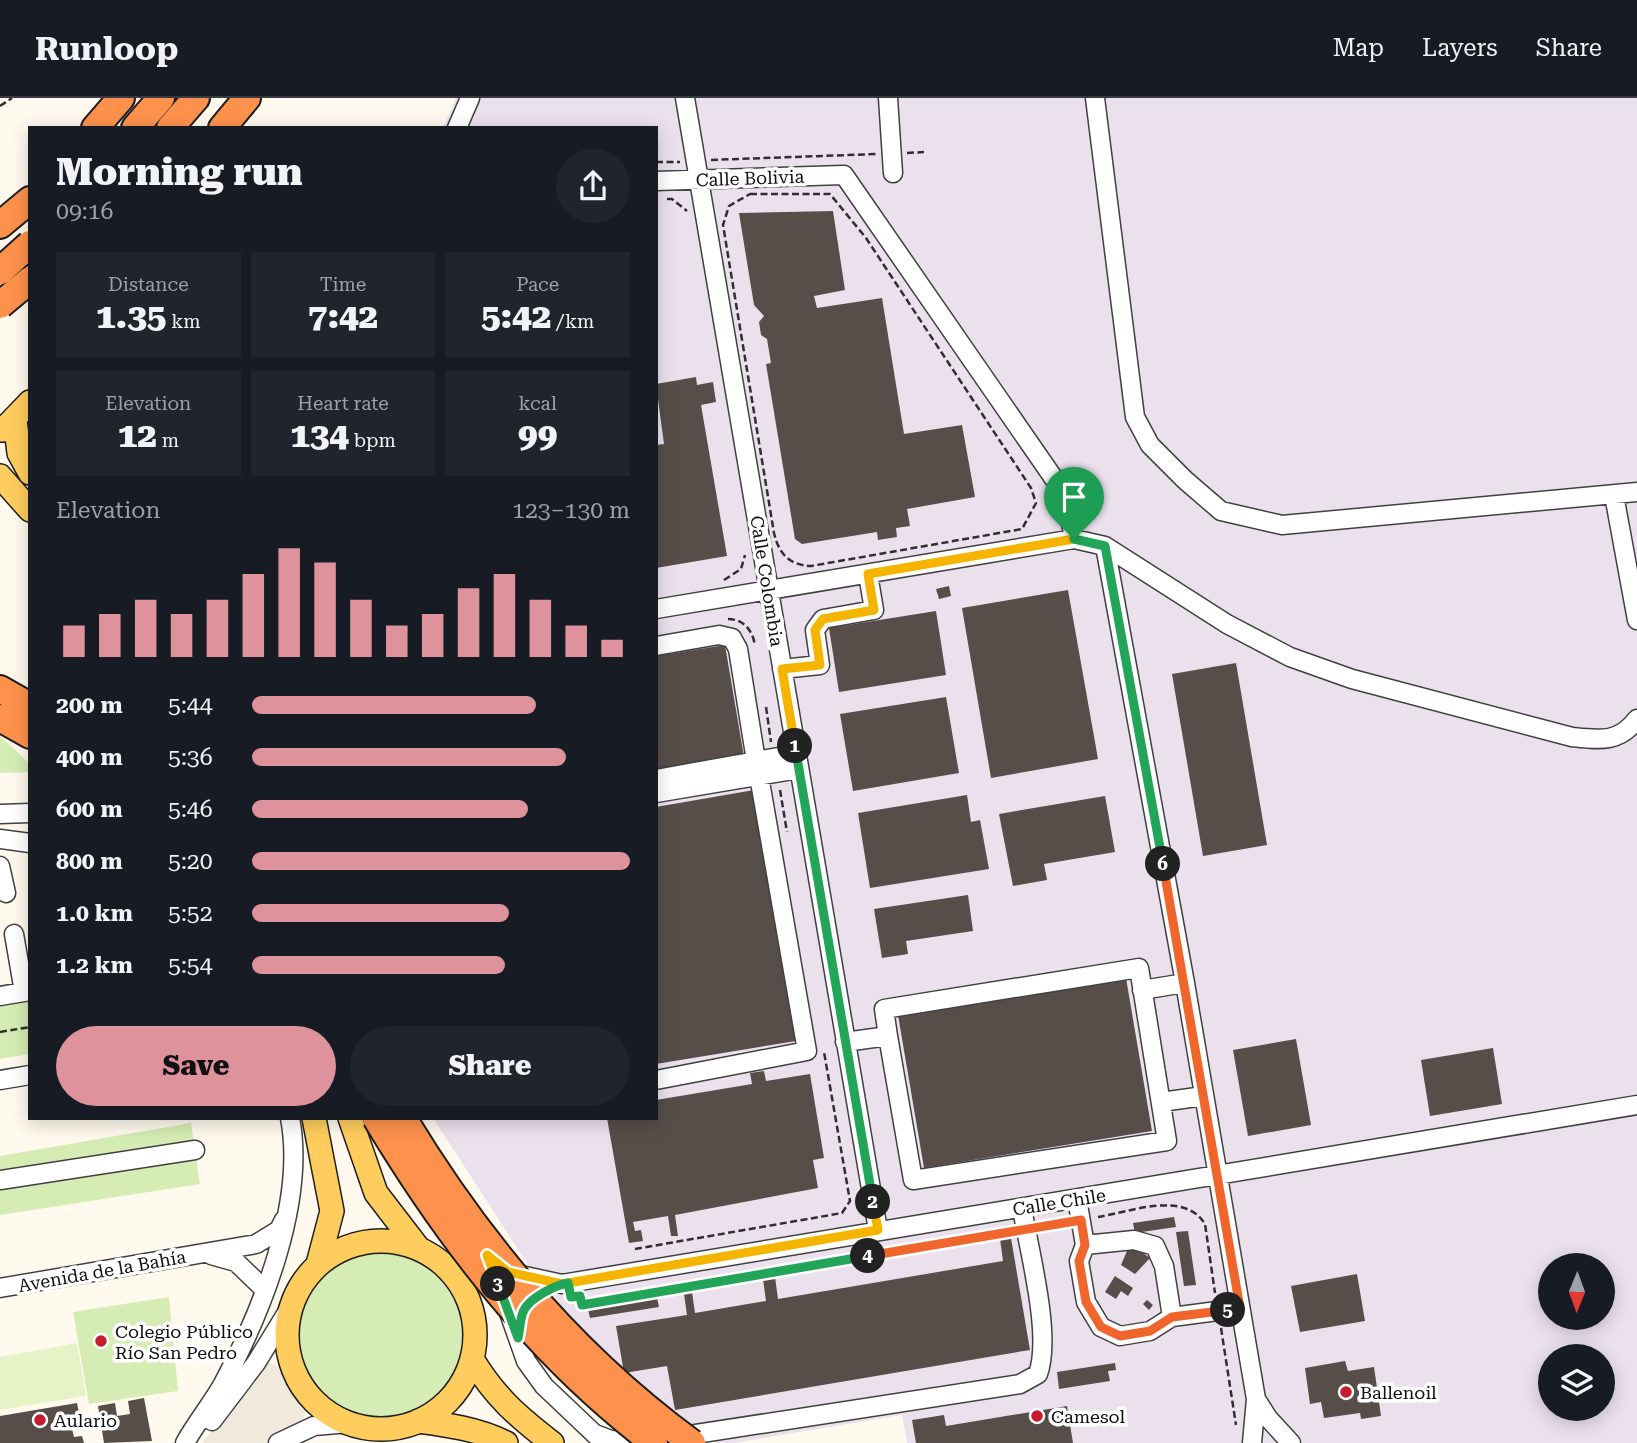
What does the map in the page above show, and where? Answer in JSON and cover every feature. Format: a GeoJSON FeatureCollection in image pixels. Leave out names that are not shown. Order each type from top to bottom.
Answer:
{"type":"FeatureCollection","features":[{"type":"Feature","properties":{"kind":"highway"},"geometry":{"type":"LineString","coordinates":[[97,126],[121,98]]}},
{"type":"Feature","properties":{"kind":"highway"},"geometry":{"type":"LineString","coordinates":[[137,126],[161,98]]}},
{"type":"Feature","properties":{"kind":"highway"},"geometry":{"type":"LineString","coordinates":[[172,126],[196,98]]}},
{"type":"Feature","properties":{"kind":"highway"},"geometry":{"type":"LineString","coordinates":[[224,126],[247,98]]}},
{"type":"Feature","properties":{"kind":"highway"},"geometry":{"type":"LineString","coordinates":[[0,225],[28,202]]}},
{"type":"Feature","properties":{"kind":"highway"},"geometry":{"type":"LineString","coordinates":[[0,271],[28,246]]}},
{"type":"Feature","properties":{"kind":"highway"},"geometry":{"type":"LineString","coordinates":[[0,305],[28,281]]}},
{"type":"Feature","properties":{"kind":"highway"},"geometry":{"type":"LineString","coordinates":[[0,689],[28,705]]}},
{"type":"Feature","properties":{"kind":"highway"},"geometry":{"type":"LineString","coordinates":[[0,718],[28,734]]}},
{"type":"Feature","properties":{"kind":"highway"},"geometry":{"type":"LineString","coordinates":[[377,1120],[446,1227],[504,1300],[577,1378],[654,1443]]}},
{"type":"Feature","properties":{"kind":"highway"},"geometry":{"type":"LineString","coordinates":[[404,1120],[452,1196],[524,1289],[608,1374],[701,1438]]}},
{"type":"Feature","properties":{"kind":"main road"},"geometry":{"type":"LineString","coordinates":[[0,256],[28,284]]}},
{"type":"Feature","properties":{"kind":"main road"},"geometry":{"type":"LineString","coordinates":[[28,404],[7,426],[28,469]]}},
{"type":"Feature","properties":{"kind":"main road"},"geometry":{"type":"LineString","coordinates":[[0,476],[28,508]]}},
{"type":"Feature","properties":{"kind":"main road"},"geometry":{"type":"LineString","coordinates":[[314,1120],[332,1211],[330,1229],[318,1264]]}},
{"type":"Feature","properties":{"kind":"main road"},"geometry":{"type":"LineString","coordinates":[[351,1120],[376,1193],[419,1249]]}},
{"type":"Feature","properties":{"kind":"main road"},"geometry":{"type":"LineString","coordinates":[[418,1421],[452,1396],[472,1359],[475,1332],[468,1298],[448,1269],[419,1249],[398,1242],[366,1242],[346,1247],[318,1264],[305,1279],[291,1306],[287,1347],[296,1376],[314,1401],[349,1423],[384,1428],[418,1421],[479,1432],[506,1443]]}},
{"type":"Feature","properties":{"kind":"main road"},"geometry":{"type":"LineString","coordinates":[[472,1359],[490,1390],[513,1413],[552,1443]]}},
{"type":"Feature","properties":{"kind":"street"},"geometry":{"type":"LineString","coordinates":[[458,126],[470,98]]}},
{"type":"Feature","properties":{"kind":"street","name":"Calle Colombia"},"geometry":{"type":"LineString","coordinates":[[685,98],[878,1230]]}},
{"type":"Feature","properties":{"kind":"street"},"geometry":{"type":"LineString","coordinates":[[888,98],[893,173]]}},
{"type":"Feature","properties":{"kind":"street"},"geometry":{"type":"LineString","coordinates":[[1095,98],[1135,417],[1150,445],[1185,481],[1221,511],[1282,525],[1637,492]]}},
{"type":"Feature","properties":{"kind":"street","name":"Calle Bolivia"},"geometry":{"type":"LineString","coordinates":[[658,181],[844,174],[1066,496],[1074,539]]}},
{"type":"Feature","properties":{"kind":"street"},"geometry":{"type":"LineString","coordinates":[[1614,495],[1637,620]]}},
{"type":"Feature","properties":{"kind":"street"},"geometry":{"type":"LineString","coordinates":[[658,609],[1074,539],[1105,546],[1227,624],[1290,657],[1352,679],[1572,737],[1599,740],[1626,733],[1637,719]]}},
{"type":"Feature","properties":{"kind":"street"},"geometry":{"type":"LineString","coordinates":[[1105,546],[1185,983],[1256,1399],[1252,1443]]}},
{"type":"Feature","properties":{"kind":"street"},"geometry":{"type":"LineString","coordinates":[[782,669],[820,665],[815,630],[823,619],[874,610],[868,574]]}},
{"type":"Feature","properties":{"kind":"street"},"geometry":{"type":"LineString","coordinates":[[658,646],[719,635],[732,638],[738,649],[807,1051],[658,1080]]}},
{"type":"Feature","properties":{"kind":"street"},"geometry":{"type":"LineString","coordinates":[[658,779],[797,762]]}},
{"type":"Feature","properties":{"kind":"street"},"geometry":{"type":"LineString","coordinates":[[658,793],[758,768]]}},
{"type":"Feature","properties":{"kind":"street"},"geometry":{"type":"LineString","coordinates":[[0,814],[28,813]]}},
{"type":"Feature","properties":{"kind":"street"},"geometry":{"type":"LineString","coordinates":[[0,839],[28,843]]}},
{"type":"Feature","properties":{"kind":"street"},"geometry":{"type":"LineString","coordinates":[[0,866],[6,893]]}},
{"type":"Feature","properties":{"kind":"street"},"geometry":{"type":"LineString","coordinates":[[0,996],[27,991],[14,934]]}},
{"type":"Feature","properties":{"kind":"street"},"geometry":{"type":"LineString","coordinates":[[1139,968],[1167,1141],[913,1180],[888,1035],[884,1010],[1139,968]]}},
{"type":"Feature","properties":{"kind":"street"},"geometry":{"type":"LineString","coordinates":[[1142,990],[1185,983]]}},
{"type":"Feature","properties":{"kind":"street"},"geometry":{"type":"LineString","coordinates":[[845,1042],[888,1035]]}},
{"type":"Feature","properties":{"kind":"street"},"geometry":{"type":"LineString","coordinates":[[0,1080],[28,1075]]}},
{"type":"Feature","properties":{"kind":"street"},"geometry":{"type":"LineString","coordinates":[[1161,1102],[1204,1096]]}},
{"type":"Feature","properties":{"kind":"street","name":"Calle Chile"},"geometry":{"type":"LineString","coordinates":[[487,1255],[508,1272],[565,1284],[1637,1105]]}},
{"type":"Feature","properties":{"kind":"street"},"geometry":{"type":"LineString","coordinates":[[185,1443],[223,1382],[264,1289],[289,1211],[296,1154],[290,1120]]}},
{"type":"Feature","properties":{"kind":"street"},"geometry":{"type":"LineString","coordinates":[[417,1120],[487,1255],[526,1361],[544,1385],[600,1438],[611,1440],[644,1442],[701,1438],[1020,1384],[1038,1374],[1043,1360],[1043,1337],[1022,1208]]}},
{"type":"Feature","properties":{"kind":"street"},"geometry":{"type":"LineString","coordinates":[[0,1180],[195,1150]]}},
{"type":"Feature","properties":{"kind":"street"},"geometry":{"type":"LineString","coordinates":[[1077,1199],[1085,1245],[1079,1261],[1086,1302],[1101,1327],[1120,1336],[1150,1331],[1172,1317],[1240,1308]]}},
{"type":"Feature","properties":{"kind":"street","name":"Avenida de la Bahía"},"geometry":{"type":"LineString","coordinates":[[0,1289],[256,1244],[279,1230],[289,1211]]}},
{"type":"Feature","properties":{"kind":"street"},"geometry":{"type":"LineString","coordinates":[[1085,1245],[1134,1240],[1155,1246],[1164,1266],[1172,1317]]}},
{"type":"Feature","properties":{"kind":"street"},"geometry":{"type":"LineString","coordinates":[[204,1253],[236,1262],[256,1278],[264,1289]]}},
{"type":"Feature","properties":{"kind":"street"},"geometry":{"type":"LineString","coordinates":[[518,1338],[524,1310],[534,1300],[565,1284]]}},
{"type":"Feature","properties":{"kind":"street"},"geometry":{"type":"LineString","coordinates":[[192,1443],[256,1363],[291,1306]]}},
{"type":"Feature","properties":{"kind":"street"},"geometry":{"type":"LineString","coordinates":[[1256,1399],[1268,1418],[1291,1443]]}},
{"type":"Feature","properties":{"kind":"street"},"geometry":{"type":"LineString","coordinates":[[278,1443],[314,1426],[349,1423]]}},
{"type":"Feature","properties":{"kind":"street"},"geometry":{"type":"LineString","coordinates":[[683,1443],[701,1438]]}},
{"type":"Feature","properties":{"kind":"path"},"geometry":{"type":"LineString","coordinates":[[0,106],[12,98]]}},
{"type":"Feature","properties":{"kind":"path"},"geometry":{"type":"LineString","coordinates":[[658,162],[924,152]]}},
{"type":"Feature","properties":{"kind":"path"},"geometry":{"type":"LineString","coordinates":[[750,194],[830,194],[866,238],[1017,465],[1031,488],[1036,503],[1022,529],[811,566],[793,563],[778,548],[723,225],[729,206],[750,194]]}},
{"type":"Feature","properties":{"kind":"path"},"geometry":{"type":"LineString","coordinates":[[722,581],[741,569],[746,550]]}},
{"type":"Feature","properties":{"kind":"path"},"geometry":{"type":"LineString","coordinates":[[0,1031],[28,1027]]}},
{"type":"Feature","properties":{"kind":"path"},"geometry":{"type":"LineString","coordinates":[[565,1284],[571,1297],[580,1296],[582,1305],[1174,1204],[1188,1207],[1199,1215],[1205,1224],[1237,1428]]}},
{"type":"Feature","properties":{"kind":"shaded area"},"geometry":{"type":"Polygon","coordinates":[[[456,98],[1637,98],[1637,1443],[907,1443],[902,1415],[734,1443],[717,1443],[648,1394],[552,1302],[434,1120],[658,1120],[658,126],[444,126],[456,98]]]}},
{"type":"Feature","properties":{"kind":"shaded area"},"geometry":{"type":"Polygon","coordinates":[[[266,1362],[281,1367],[306,1408],[302,1422],[265,1443],[202,1443],[266,1362]]]}},
{"type":"Feature","properties":{"kind":"green space"},"geometry":{"type":"Polygon","coordinates":[[[0,736],[28,762],[28,772],[0,773],[0,736]]]}},
{"type":"Feature","properties":{"kind":"green space"},"geometry":{"type":"Polygon","coordinates":[[[28,996],[28,1054],[0,1059],[0,1001],[28,996]]]}},
{"type":"Feature","properties":{"kind":"green space"},"geometry":{"type":"Polygon","coordinates":[[[191,1123],[200,1184],[0,1215],[0,1156],[191,1123]]]}},
{"type":"Feature","properties":{"kind":"green space"},"geometry":{"type":"Polygon","coordinates":[[[381,1248],[414,1255],[442,1273],[460,1301],[467,1334],[460,1367],[442,1395],[414,1413],[381,1420],[348,1413],[320,1395],[302,1367],[295,1334],[302,1301],[320,1273],[348,1255],[381,1248]]]}},
{"type":"Feature","properties":{"kind":"green space"},"geometry":{"type":"Polygon","coordinates":[[[169,1297],[178,1391],[89,1404],[73,1312],[169,1297]]]}},
{"type":"Feature","properties":{"kind":"green space"},"geometry":{"type":"Polygon","coordinates":[[[77,1343],[86,1396],[0,1410],[0,1357],[77,1343]]]}},
{"type":"Feature","properties":{"kind":"building"},"geometry":{"type":"Polygon","coordinates":[[[833,211],[845,290],[814,296],[817,308],[882,298],[904,434],[962,425],[975,497],[907,509],[910,526],[896,528],[897,537],[878,540],[877,532],[802,544],[795,539],[766,364],[771,363],[767,339],[761,335],[759,322],[764,316],[754,305],[739,213],[833,211]]]}},
{"type":"Feature","properties":{"kind":"building"},"geometry":{"type":"Polygon","coordinates":[[[696,377],[697,385],[713,382],[716,402],[701,405],[727,556],[658,568],[658,445],[664,444],[658,384],[696,377]]]}},
{"type":"Feature","properties":{"kind":"building"},"geometry":{"type":"Polygon","coordinates":[[[949,586],[951,596],[939,599],[936,589],[949,586]]]}},
{"type":"Feature","properties":{"kind":"building"},"geometry":{"type":"Polygon","coordinates":[[[1068,590],[1098,759],[991,778],[962,608],[1068,590]]]}},
{"type":"Feature","properties":{"kind":"building"},"geometry":{"type":"Polygon","coordinates":[[[936,611],[946,675],[839,692],[829,628],[936,611]]]}},
{"type":"Feature","properties":{"kind":"building"},"geometry":{"type":"Polygon","coordinates":[[[725,645],[744,757],[658,772],[658,656],[725,645]]]}},
{"type":"Feature","properties":{"kind":"building"},"geometry":{"type":"Polygon","coordinates":[[[1236,663],[1267,845],[1203,856],[1172,674],[1236,663]]]}},
{"type":"Feature","properties":{"kind":"building"},"geometry":{"type":"Polygon","coordinates":[[[946,697],[959,773],[853,791],[840,714],[946,697]]]}},
{"type":"Feature","properties":{"kind":"building"},"geometry":{"type":"Polygon","coordinates":[[[754,790],[796,1041],[658,1064],[658,807],[754,790]]]}},
{"type":"Feature","properties":{"kind":"building"},"geometry":{"type":"Polygon","coordinates":[[[967,795],[971,822],[980,820],[989,869],[870,888],[858,813],[967,795]]]}},
{"type":"Feature","properties":{"kind":"building"},"geometry":{"type":"Polygon","coordinates":[[[1105,796],[1115,852],[1044,864],[1047,880],[1013,886],[999,814],[1105,796]]]}},
{"type":"Feature","properties":{"kind":"building"},"geometry":{"type":"Polygon","coordinates":[[[968,895],[973,931],[906,941],[908,954],[882,958],[874,909],[968,895]]]}},
{"type":"Feature","properties":{"kind":"building"},"geometry":{"type":"Polygon","coordinates":[[[1126,978],[1152,1131],[924,1168],[898,1015],[1126,978]]]}},
{"type":"Feature","properties":{"kind":"building"},"geometry":{"type":"Polygon","coordinates":[[[1296,1039],[1311,1125],[1248,1136],[1233,1050],[1296,1039]]]}},
{"type":"Feature","properties":{"kind":"building"},"geometry":{"type":"Polygon","coordinates":[[[1493,1048],[1502,1104],[1430,1116],[1421,1060],[1493,1048]]]}},
{"type":"Feature","properties":{"kind":"building"},"geometry":{"type":"Polygon","coordinates":[[[764,1071],[766,1081],[810,1074],[824,1158],[813,1160],[818,1188],[675,1215],[678,1236],[671,1236],[668,1216],[633,1222],[635,1231],[641,1230],[643,1241],[629,1243],[607,1120],[658,1120],[658,1100],[752,1084],[750,1073],[764,1071]]]}},
{"type":"Feature","properties":{"kind":"building"},"geometry":{"type":"Polygon","coordinates":[[[1174,1217],[1176,1227],[1135,1233],[1133,1223],[1174,1217]]]}},
{"type":"Feature","properties":{"kind":"building"},"geometry":{"type":"Polygon","coordinates":[[[1188,1231],[1196,1285],[1184,1286],[1176,1232],[1188,1231]]]}},
{"type":"Feature","properties":{"kind":"building"},"geometry":{"type":"Polygon","coordinates":[[[1011,1238],[1030,1350],[675,1410],[667,1366],[624,1373],[616,1326],[687,1315],[684,1294],[692,1292],[695,1313],[766,1301],[763,1279],[775,1277],[778,1299],[1003,1261],[1000,1239],[1011,1238]]]}},
{"type":"Feature","properties":{"kind":"building"},"geometry":{"type":"Polygon","coordinates":[[[1130,1244],[1150,1258],[1135,1274],[1121,1265],[1130,1244]]]}},
{"type":"Feature","properties":{"kind":"building"},"geometry":{"type":"Polygon","coordinates":[[[1357,1274],[1365,1321],[1300,1332],[1291,1286],[1357,1274]]]}},
{"type":"Feature","properties":{"kind":"building"},"geometry":{"type":"Polygon","coordinates":[[[1115,1276],[1133,1288],[1128,1296],[1121,1291],[1116,1299],[1105,1292],[1115,1276]]]}},
{"type":"Feature","properties":{"kind":"building"},"geometry":{"type":"Polygon","coordinates":[[[657,1298],[659,1307],[590,1318],[588,1309],[657,1298]]]}},
{"type":"Feature","properties":{"kind":"building"},"geometry":{"type":"Polygon","coordinates":[[[1147,1300],[1153,1305],[1149,1310],[1143,1304],[1147,1300]]]}},
{"type":"Feature","properties":{"kind":"building"},"geometry":{"type":"Polygon","coordinates":[[[1345,1361],[1348,1371],[1374,1367],[1381,1416],[1361,1419],[1360,1413],[1324,1418],[1321,1402],[1310,1404],[1305,1368],[1345,1361]]]}},
{"type":"Feature","properties":{"kind":"building"},"geometry":{"type":"Polygon","coordinates":[[[1115,1363],[1116,1370],[1108,1371],[1110,1381],[1059,1389],[1057,1372],[1115,1363]]]}},
{"type":"Feature","properties":{"kind":"building","name":"Aulario"},"geometry":{"type":"Polygon","coordinates":[[[144,1398],[152,1441],[104,1443],[98,1406],[115,1403],[117,1416],[130,1414],[128,1401],[144,1398]]]}},
{"type":"Feature","properties":{"kind":"building","name":"Aulario"},"geometry":{"type":"Polygon","coordinates":[[[77,1403],[81,1423],[71,1425],[74,1437],[82,1436],[84,1443],[0,1443],[0,1416],[77,1403]]]}},
{"type":"Feature","properties":{"kind":"building","name":"Camesol"},"geometry":{"type":"Polygon","coordinates":[[[1067,1406],[1073,1443],[916,1443],[912,1420],[944,1415],[946,1426],[1067,1406]]]}},
{"type":"Feature","properties":{"kind":"place","name":"Colegio Público Río San Pedro"},"geometry":{"type":"Point","coordinates":[101,1341]}},
{"type":"Feature","properties":{"kind":"place","name":"Ballenoil"},"geometry":{"type":"Point","coordinates":[1346,1392]}},
{"type":"Feature","properties":{"kind":"place","name":"Camesol"},"geometry":{"type":"Point","coordinates":[1037,1416]}},
{"type":"Feature","properties":{"kind":"place","name":"Aulario"},"geometry":{"type":"Point","coordinates":[40,1420]}},
{"type":"Feature","properties":{"kind":"route"},"geometry":{"type":"LineString","coordinates":[[1074,539],[868,574],[874,610],[823,619],[815,630],[820,665],[782,669],[878,1230],[562,1284],[537,1281],[508,1272],[487,1255],[518,1338],[524,1310],[534,1300],[562,1284],[568,1283],[571,1297],[580,1296],[582,1305],[1081,1220],[1085,1245],[1079,1261],[1086,1302],[1101,1327],[1120,1336],[1150,1331],[1172,1317],[1240,1308],[1185,983],[1105,546],[1074,539]]}}]}
